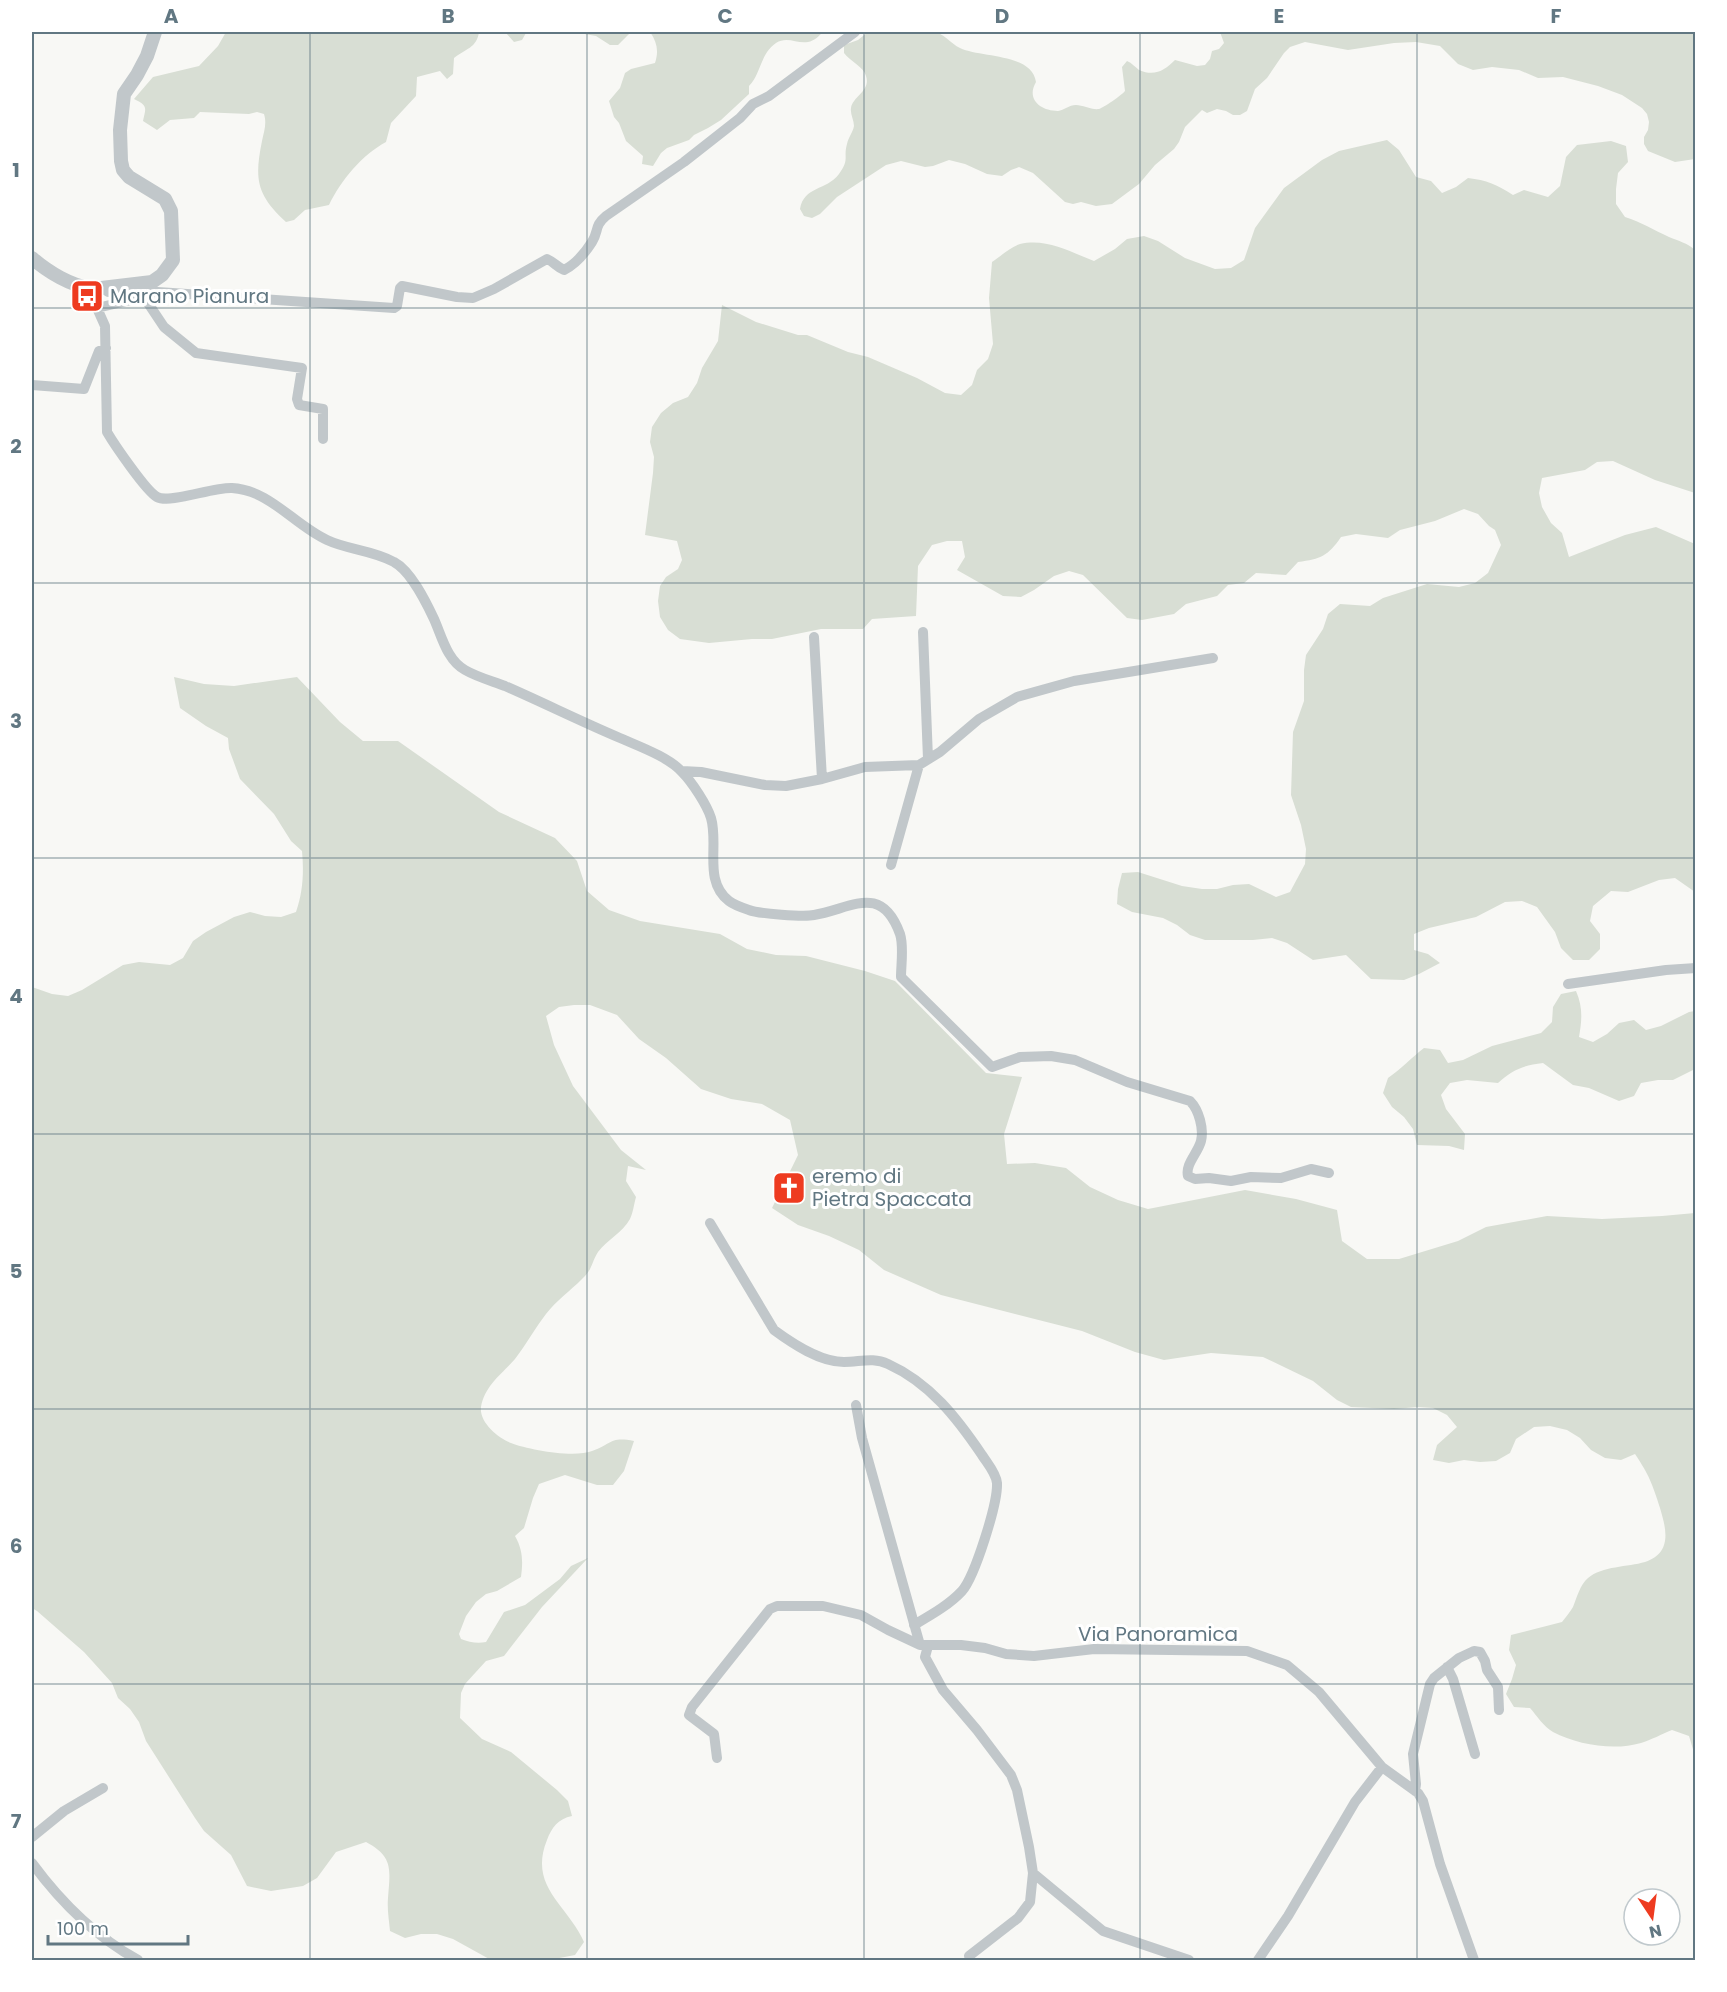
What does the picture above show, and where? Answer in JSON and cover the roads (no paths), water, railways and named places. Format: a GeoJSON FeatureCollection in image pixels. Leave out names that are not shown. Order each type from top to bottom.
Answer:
{"type":"FeatureCollection","features":[{"type":"Feature","properties":{"kind":"street"},"geometry":{"type":"LineString","coordinates":[[32,258],[69,282],[84,288],[152,282],[162,275],[173,260],[171,211],[165,199],[129,177],[123,170],[121,161],[120,130],[124,94],[147,56],[155,32]]}},
{"type":"Feature","properties":{"kind":"street"},"geometry":{"type":"LineString","coordinates":[[96,288],[110,292],[158,292],[394,308],[397,306],[402,286],[473,298],[548,259],[564,270],[576,262],[593,240],[598,223],[606,216],[684,162],[740,118],[753,104],[777,90],[855,32]]}},
{"type":"Feature","properties":{"kind":"street"},"geometry":{"type":"LineString","coordinates":[[96,288],[97,308],[105,326],[107,432],[128,463],[157,498],[170,499],[202,491],[231,488],[248,492],[264,497],[326,540],[383,556],[398,564],[410,577],[434,617],[452,658],[466,671],[638,746],[682,771],[711,818],[715,880],[720,891],[729,901],[750,911],[812,916],[868,901],[887,910],[901,936],[901,978],[992,1067],[1020,1057],[1051,1056],[1075,1060],[1127,1082],[1190,1101],[1195,1106],[1200,1120],[1202,1140],[1186,1170],[1188,1176],[1194,1179],[1209,1178],[1231,1181],[1251,1177],[1281,1178],[1311,1169],[1329,1173]]}},
{"type":"Feature","properties":{"kind":"street"},"geometry":{"type":"LineString","coordinates":[[97,308],[135,299],[146,300],[164,327],[196,353],[302,369],[297,399],[299,405],[323,409],[323,439]]}},
{"type":"Feature","properties":{"kind":"street"},"geometry":{"type":"LineString","coordinates":[[32,385],[84,389],[99,351],[106,348]]}},
{"type":"Feature","properties":{"kind":"street"},"geometry":{"type":"LineString","coordinates":[[891,865],[923,762],[923,632]]}},
{"type":"Feature","properties":{"kind":"street"},"geometry":{"type":"LineString","coordinates":[[814,637],[822,779]]}},
{"type":"Feature","properties":{"kind":"street"},"geometry":{"type":"LineString","coordinates":[[682,771],[700,772],[765,785],[786,786],[865,767],[923,762],[940,752],[979,719],[1017,697],[1074,681],[1213,658]]}},
{"type":"Feature","properties":{"kind":"street"},"geometry":{"type":"LineString","coordinates":[[1568,984],[1695,968]]}},
{"type":"Feature","properties":{"kind":"street"},"geometry":{"type":"LineString","coordinates":[[710,1223],[774,1330],[786,1339],[832,1361],[877,1360],[909,1375],[944,1404],[994,1475],[996,1488],[992,1516],[974,1568],[964,1589],[947,1605],[914,1625]]}},
{"type":"Feature","properties":{"kind":"street"},"geometry":{"type":"LineString","coordinates":[[856,1404],[862,1438],[914,1625],[924,1645],[925,1657],[943,1690],[1011,1775],[1017,1790],[1025,1828],[1033,1874],[1030,1902],[1018,1918],[969,1956]]}},
{"type":"Feature","properties":{"kind":"street"},"geometry":{"type":"LineString","coordinates":[[717,1758],[714,1734],[689,1715],[692,1707],[712,1680],[770,1609],[786,1605],[823,1606],[861,1615],[888,1630],[924,1645]]}},
{"type":"Feature","properties":{"kind":"street","name":"Via Panoramica"},"geometry":{"type":"LineString","coordinates":[[924,1645],[961,1645],[1006,1654],[1034,1656],[1094,1649],[1247,1651],[1287,1665],[1319,1692],[1382,1767],[1415,1791],[1423,1801],[1440,1864],[1474,1960]]}},
{"type":"Feature","properties":{"kind":"street"},"geometry":{"type":"LineString","coordinates":[[1415,1791],[1413,1754],[1425,1712],[1428,1689],[1434,1678],[1465,1655],[1474,1651],[1480,1652],[1487,1670],[1497,1684],[1499,1710]]}},
{"type":"Feature","properties":{"kind":"street"},"geometry":{"type":"LineString","coordinates":[[1447,1667],[1475,1754]]}},
{"type":"Feature","properties":{"kind":"street"},"geometry":{"type":"LineString","coordinates":[[1258,1960],[1288,1916],[1355,1802],[1382,1767]]}},
{"type":"Feature","properties":{"kind":"street"},"geometry":{"type":"LineString","coordinates":[[32,1837],[73,1805],[103,1788]]}},
{"type":"Feature","properties":{"kind":"street"},"geometry":{"type":"LineString","coordinates":[[33,1866],[84,1922],[138,1960]]}},
{"type":"Feature","properties":{"kind":"street"},"geometry":{"type":"LineString","coordinates":[[1033,1874],[1103,1931],[1189,1960]]}},
{"type":"Feature","properties":{"kind":"place","name":"Marano Pianura"},"geometry":{"type":"Point","coordinates":[87,296]}},
{"type":"Feature","properties":{"kind":"place","name":"eremo di Pietra Spaccata"},"geometry":{"type":"Point","coordinates":[789,1188]}}]}
